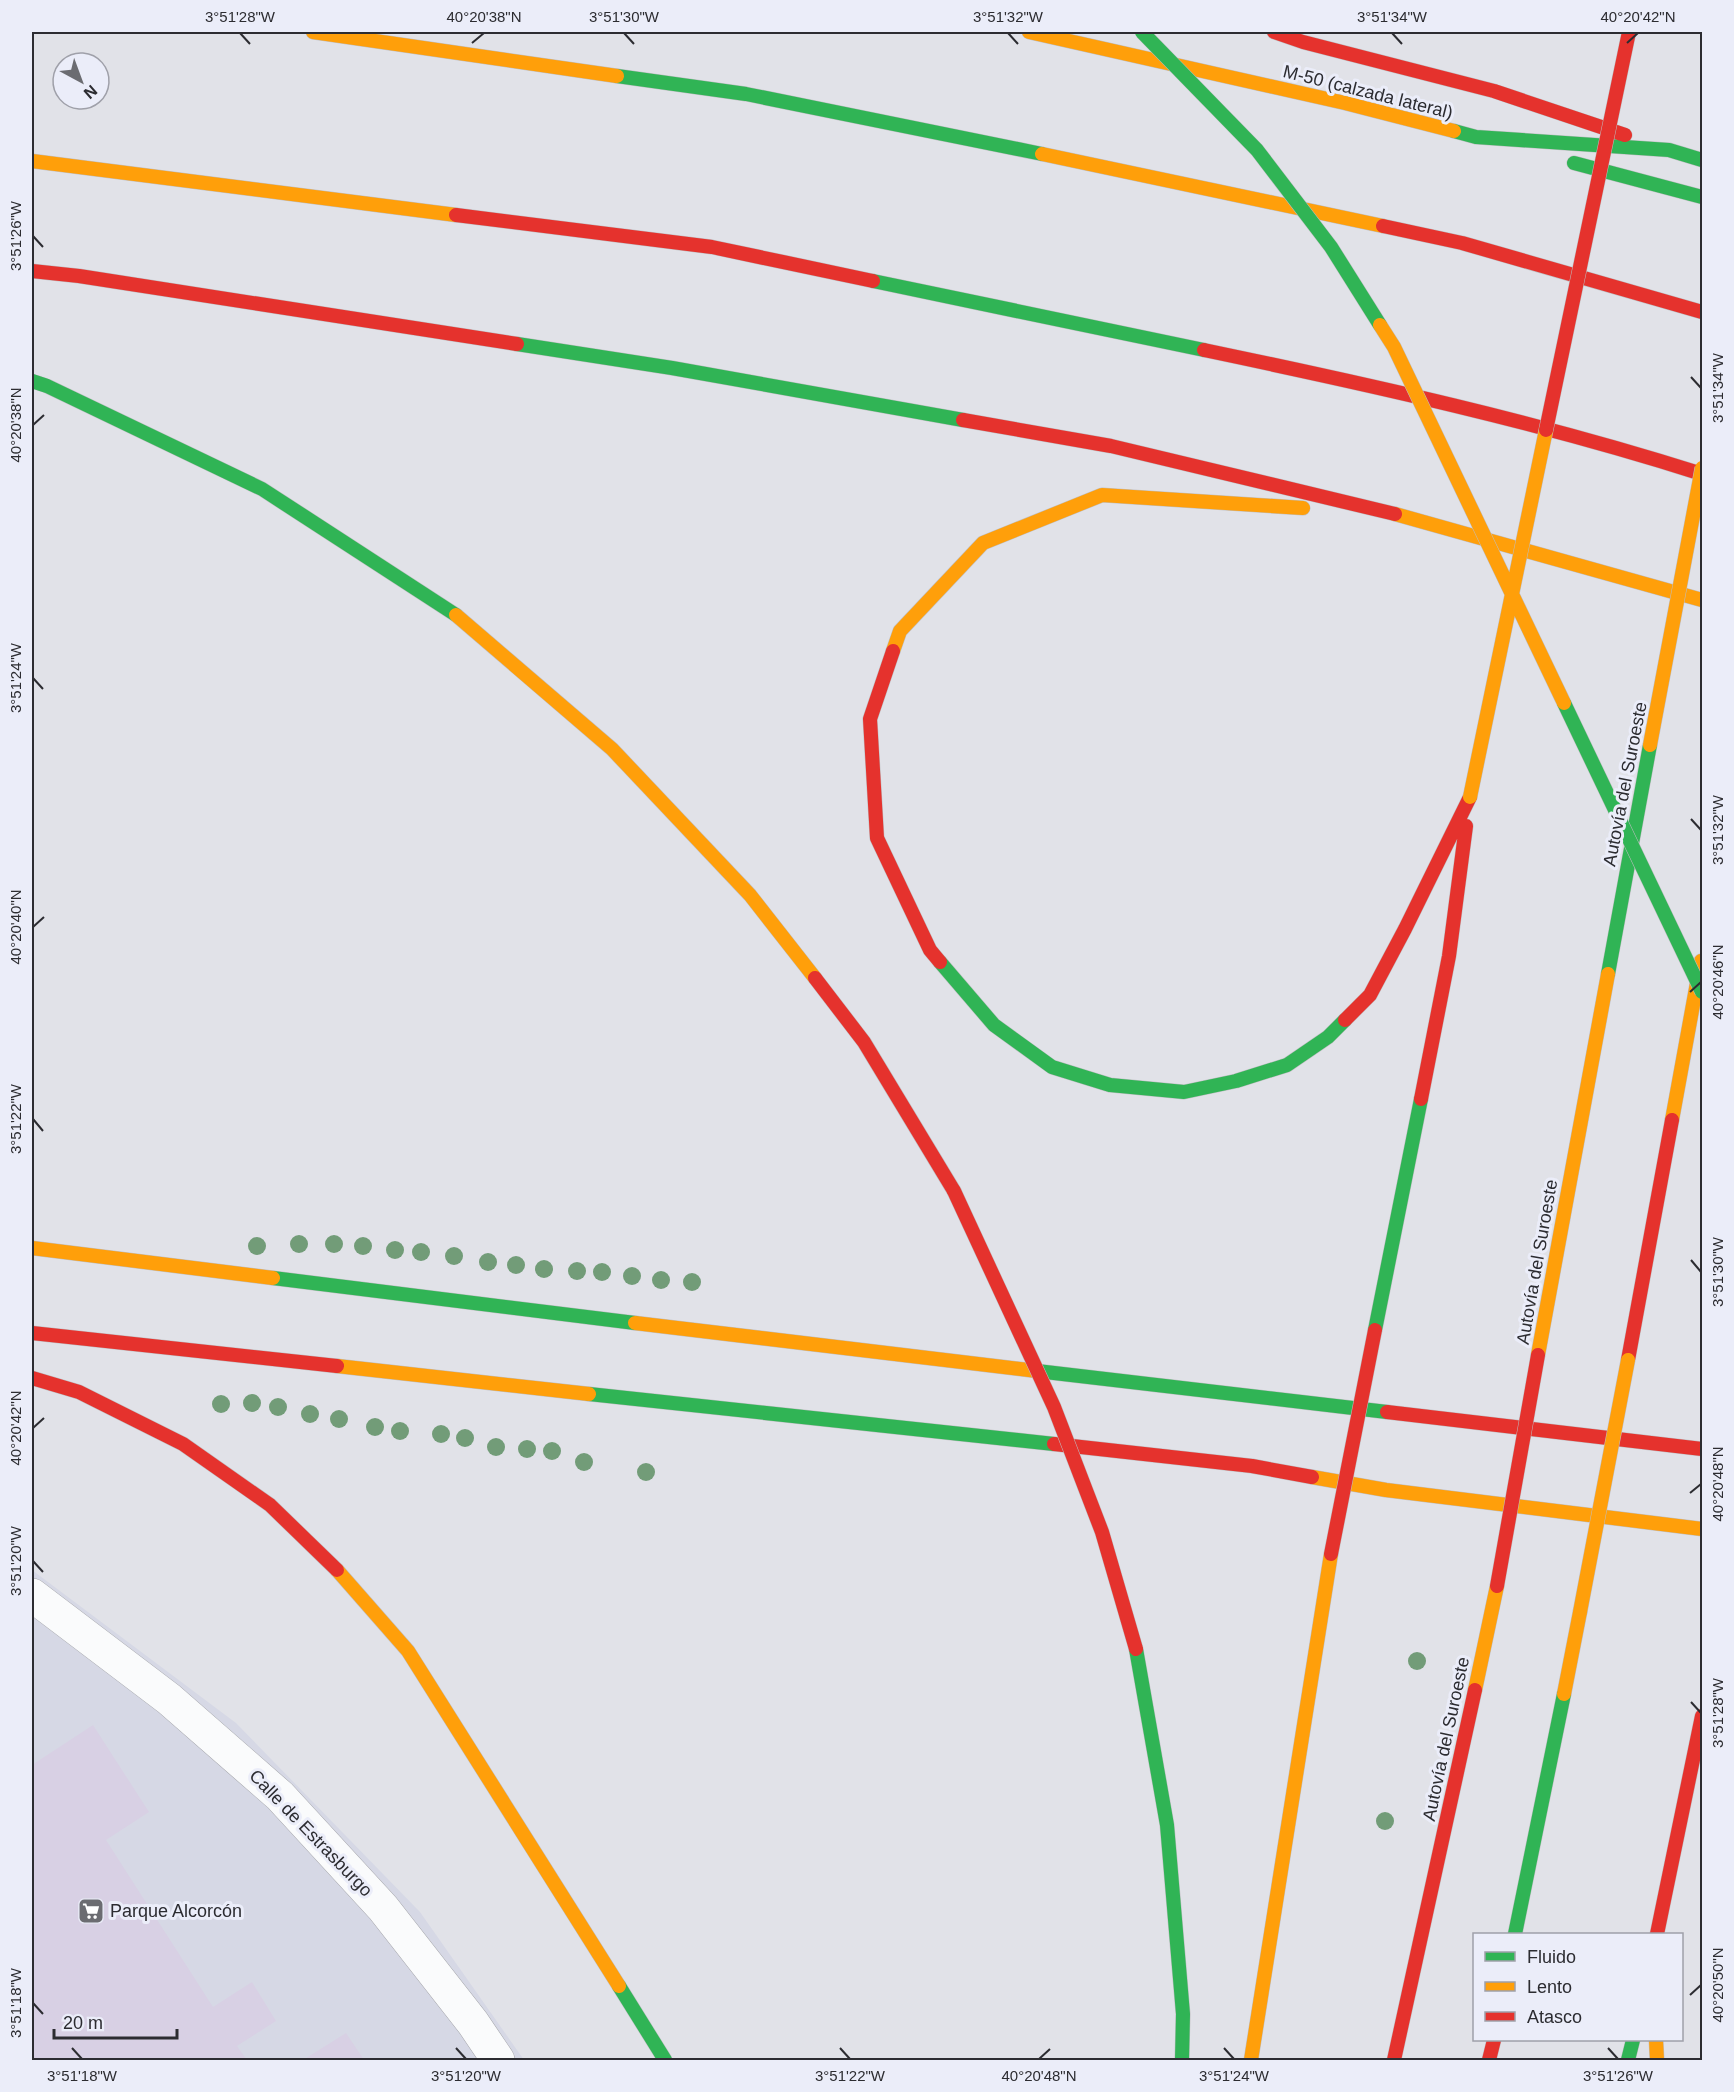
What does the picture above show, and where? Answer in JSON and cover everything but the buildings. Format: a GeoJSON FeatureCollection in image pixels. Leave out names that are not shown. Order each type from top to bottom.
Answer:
{"type":"FeatureCollection","features":[{"type":"Feature","properties":{"kind":"highway"},"geometry":{"type":"LineString","coordinates":[[313,32],[746,94],[1126,170],[1461,243],[1702,312]]}},
{"type":"Feature","properties":{"kind":"highway","name":"M-50 (calzada lateral)"},"geometry":{"type":"LineString","coordinates":[[1029,32],[1345,103],[1476,137],[1669,150],[1702,160]]}},
{"type":"Feature","properties":{"kind":"highway"},"geometry":{"type":"LineString","coordinates":[[1142,32],[1257,150],[1331,247],[1394,347],[1702,992]]}},
{"type":"Feature","properties":{"kind":"highway"},"geometry":{"type":"LineString","coordinates":[[1274,32],[1303,42],[1494,91],[1669,150]]}},
{"type":"Feature","properties":{"kind":"highway"},"geometry":{"type":"LineString","coordinates":[[1251,2061],[1331,1554],[1449,956],[1470,797],[1629,32]]}},
{"type":"Feature","properties":{"kind":"highway"},"geometry":{"type":"LineString","coordinates":[[1476,137],[1702,197]]}},
{"type":"Feature","properties":{"kind":"highway"},"geometry":{"type":"LineString","coordinates":[[32,161],[712,247],[1354,381],[1626,450],[1702,474]]}},
{"type":"Feature","properties":{"kind":"highway"},"geometry":{"type":"LineString","coordinates":[[32,271],[79,276],[672,368],[1112,446],[1394,514],[1702,600]]}},
{"type":"Feature","properties":{"kind":"highway"},"geometry":{"type":"LineString","coordinates":[[32,381],[47,386],[262,489],[453,612],[612,749],[750,895],[864,1042],[954,1191],[1054,1407],[1102,1532],[1136,1649],[1167,1825],[1183,2014],[1182,2061]]}},
{"type":"Feature","properties":{"kind":"highway","name":"Autovía del Suroeste"},"geometry":{"type":"LineString","coordinates":[[1394,2061],[1497,1586],[1702,468]]}},
{"type":"Feature","properties":{"kind":"highway"},"geometry":{"type":"LineString","coordinates":[[1394,514],[1102,495],[983,543],[900,631],[870,719],[877,838],[930,950],[994,1025],[1052,1067],[1110,1085],[1184,1092],[1236,1081],[1287,1065],[1328,1037],[1370,995],[1470,797]]}},
{"type":"Feature","properties":{"kind":"highway"},"geometry":{"type":"LineString","coordinates":[[1515,1933],[1580,1612],[1702,955]]}},
{"type":"Feature","properties":{"kind":"highway"},"geometry":{"type":"LineString","coordinates":[[32,1248],[849,1349],[1702,1449]]}},
{"type":"Feature","properties":{"kind":"highway"},"geometry":{"type":"LineString","coordinates":[[32,1333],[1252,1466],[1386,1490],[1702,1529]]}},
{"type":"Feature","properties":{"kind":"highway"},"geometry":{"type":"LineString","coordinates":[[32,1378],[79,1392],[183,1444],[270,1505],[348,1580],[408,1651],[665,2061]]}},
{"type":"Feature","properties":{"kind":"highway"},"geometry":{"type":"LineString","coordinates":[[1657,1933],[1702,1716]]}},
{"type":"Feature","properties":{"kind":"highway"},"geometry":{"type":"LineString","coordinates":[[1490,2061],[1494,2041]]}},
{"type":"Feature","properties":{"kind":"highway"},"geometry":{"type":"LineString","coordinates":[[1628,2061],[1633,2041]]}},
{"type":"Feature","properties":{"kind":"highway"},"geometry":{"type":"LineString","coordinates":[[1656,2041],[1657,2061]]}},
{"type":"Feature","properties":{"kind":"street","name":"Calle de Estrasburgo"},"geometry":{"type":"LineString","coordinates":[[32,1595],[169,1699],[280,1796],[383,1908],[473,2023],[498,2061]]}},
{"type":"Feature","properties":{"kind":"shaded area"},"geometry":{"type":"Polygon","coordinates":[[[32,1570],[236,1723],[420,1912],[524,2060],[32,2060],[32,1570]]]}},
{"type":"Feature","properties":{"kind":"traffic: fast"},"geometry":{"type":"LineString","coordinates":[[1142,32],[1257,150],[1331,247],[1380,325]]}},
{"type":"Feature","properties":{"kind":"traffic: fast"},"geometry":{"type":"LineString","coordinates":[[617,76],[746,94],[1042,154]]}},
{"type":"Feature","properties":{"kind":"traffic: fast"},"geometry":{"type":"LineString","coordinates":[[1454,131],[1476,137],[1669,150],[1702,160]]}},
{"type":"Feature","properties":{"kind":"traffic: fast"},"geometry":{"type":"LineString","coordinates":[[1574,163],[1702,197]]}},
{"type":"Feature","properties":{"kind":"traffic: fast"},"geometry":{"type":"LineString","coordinates":[[873,281],[1204,350]]}},
{"type":"Feature","properties":{"kind":"traffic: fast"},"geometry":{"type":"LineString","coordinates":[[517,344],[672,368],[963,420]]}},
{"type":"Feature","properties":{"kind":"traffic: fast"},"geometry":{"type":"LineString","coordinates":[[32,381],[47,386],[262,489],[456,615]]}},
{"type":"Feature","properties":{"kind":"traffic: fast"},"geometry":{"type":"LineString","coordinates":[[1564,703],[1702,992]]}},
{"type":"Feature","properties":{"kind":"traffic: fast"},"geometry":{"type":"LineString","coordinates":[[1608,974],[1650,745]]}},
{"type":"Feature","properties":{"kind":"traffic: fast"},"geometry":{"type":"LineString","coordinates":[[940,962],[994,1025],[1052,1067],[1110,1085],[1184,1092],[1236,1081],[1287,1065],[1328,1037],[1345,1020]]}},
{"type":"Feature","properties":{"kind":"traffic: fast"},"geometry":{"type":"LineString","coordinates":[[1375,1330],[1421,1099]]}},
{"type":"Feature","properties":{"kind":"traffic: fast"},"geometry":{"type":"LineString","coordinates":[[273,1278],[635,1323]]}},
{"type":"Feature","properties":{"kind":"traffic: fast"},"geometry":{"type":"LineString","coordinates":[[1037,1371],[1387,1412]]}},
{"type":"Feature","properties":{"kind":"traffic: fast"},"geometry":{"type":"LineString","coordinates":[[589,1394],[1054,1444]]}},
{"type":"Feature","properties":{"kind":"traffic: fast"},"geometry":{"type":"LineString","coordinates":[[1136,1649],[1167,1825],[1183,2014],[1182,2060]]}},
{"type":"Feature","properties":{"kind":"traffic: fast"},"geometry":{"type":"LineString","coordinates":[[1515,1933],[1564,1694]]}},
{"type":"Feature","properties":{"kind":"traffic: fast"},"geometry":{"type":"LineString","coordinates":[[619,1986],[665,2060]]}},
{"type":"Feature","properties":{"kind":"traffic: fast"},"geometry":{"type":"LineString","coordinates":[[1628,2060],[1633,2041]]}},
{"type":"Feature","properties":{"kind":"traffic: slow"},"geometry":{"type":"LineString","coordinates":[[313,32],[617,76]]}},
{"type":"Feature","properties":{"kind":"traffic: slow"},"geometry":{"type":"LineString","coordinates":[[1029,32],[1345,103],[1454,131]]}},
{"type":"Feature","properties":{"kind":"traffic: slow"},"geometry":{"type":"LineString","coordinates":[[1042,154],[1383,226]]}},
{"type":"Feature","properties":{"kind":"traffic: slow"},"geometry":{"type":"LineString","coordinates":[[32,161],[456,215]]}},
{"type":"Feature","properties":{"kind":"traffic: slow"},"geometry":{"type":"LineString","coordinates":[[1380,325],[1394,347],[1564,703]]}},
{"type":"Feature","properties":{"kind":"traffic: slow"},"geometry":{"type":"LineString","coordinates":[[1470,797],[1546,430]]}},
{"type":"Feature","properties":{"kind":"traffic: slow"},"geometry":{"type":"LineString","coordinates":[[1650,745],[1702,468]]}},
{"type":"Feature","properties":{"kind":"traffic: slow"},"geometry":{"type":"LineString","coordinates":[[893,651],[900,631],[983,543],[1102,495],[1303,508]]}},
{"type":"Feature","properties":{"kind":"traffic: slow"},"geometry":{"type":"LineString","coordinates":[[1395,514],[1702,600]]}},
{"type":"Feature","properties":{"kind":"traffic: slow"},"geometry":{"type":"LineString","coordinates":[[456,615],[612,749],[750,895],[815,978]]}},
{"type":"Feature","properties":{"kind":"traffic: slow"},"geometry":{"type":"LineString","coordinates":[[1672,1120],[1701,961]]}},
{"type":"Feature","properties":{"kind":"traffic: slow"},"geometry":{"type":"LineString","coordinates":[[1538,1355],[1608,974]]}},
{"type":"Feature","properties":{"kind":"traffic: slow"},"geometry":{"type":"LineString","coordinates":[[32,1248],[273,1278]]}},
{"type":"Feature","properties":{"kind":"traffic: slow"},"geometry":{"type":"LineString","coordinates":[[635,1323],[1037,1371]]}},
{"type":"Feature","properties":{"kind":"traffic: slow"},"geometry":{"type":"LineString","coordinates":[[1580,1612],[1628,1360]]}},
{"type":"Feature","properties":{"kind":"traffic: slow"},"geometry":{"type":"LineString","coordinates":[[337,1366],[589,1394]]}},
{"type":"Feature","properties":{"kind":"traffic: slow"},"geometry":{"type":"LineString","coordinates":[[1312,1477],[1386,1490],[1702,1529]]}},
{"type":"Feature","properties":{"kind":"traffic: slow"},"geometry":{"type":"LineString","coordinates":[[1251,2060],[1331,1554]]}},
{"type":"Feature","properties":{"kind":"traffic: slow"},"geometry":{"type":"LineString","coordinates":[[337,1570],[408,1651],[619,1986]]}},
{"type":"Feature","properties":{"kind":"traffic: slow"},"geometry":{"type":"LineString","coordinates":[[1475,1690],[1497,1586]]}},
{"type":"Feature","properties":{"kind":"traffic: slow"},"geometry":{"type":"LineString","coordinates":[[1564,1694],[1580,1612]]}},
{"type":"Feature","properties":{"kind":"traffic: slow"},"geometry":{"type":"LineString","coordinates":[[1656,2041],[1657,2060]]}},
{"type":"Feature","properties":{"kind":"traffic: jam"},"geometry":{"type":"LineString","coordinates":[[1274,32],[1303,42],[1494,91],[1625,135]]}},
{"type":"Feature","properties":{"kind":"traffic: jam"},"geometry":{"type":"LineString","coordinates":[[1546,430],[1629,32]]}},
{"type":"Feature","properties":{"kind":"traffic: jam"},"geometry":{"type":"LineString","coordinates":[[456,215],[712,247],[873,281]]}},
{"type":"Feature","properties":{"kind":"traffic: jam"},"geometry":{"type":"LineString","coordinates":[[1383,226],[1462,243],[1702,312]]}},
{"type":"Feature","properties":{"kind":"traffic: jam"},"geometry":{"type":"LineString","coordinates":[[32,271],[79,276],[517,344]]}},
{"type":"Feature","properties":{"kind":"traffic: jam"},"geometry":{"type":"LineString","coordinates":[[1204,350],[1517,421],[1702,474]]}},
{"type":"Feature","properties":{"kind":"traffic: jam"},"geometry":{"type":"LineString","coordinates":[[963,420],[1111,446],[1395,514]]}},
{"type":"Feature","properties":{"kind":"traffic: jam"},"geometry":{"type":"LineString","coordinates":[[893,651],[870,719],[877,838],[930,950],[940,962]]}},
{"type":"Feature","properties":{"kind":"traffic: jam"},"geometry":{"type":"LineString","coordinates":[[1345,1020],[1370,995],[1470,797]]}},
{"type":"Feature","properties":{"kind":"traffic: jam"},"geometry":{"type":"LineString","coordinates":[[1421,1099],[1449,956],[1466,826]]}},
{"type":"Feature","properties":{"kind":"traffic: jam"},"geometry":{"type":"LineString","coordinates":[[815,978],[864,1042],[954,1191]]}},
{"type":"Feature","properties":{"kind":"traffic: jam"},"geometry":{"type":"LineString","coordinates":[[1628,1360],[1672,1120]]}},
{"type":"Feature","properties":{"kind":"traffic: jam"},"geometry":{"type":"LineString","coordinates":[[954,1191],[1054,1407],[1102,1532],[1136,1649]]}},
{"type":"Feature","properties":{"kind":"traffic: jam"},"geometry":{"type":"LineString","coordinates":[[1331,1554],[1375,1330]]}},
{"type":"Feature","properties":{"kind":"traffic: jam"},"geometry":{"type":"LineString","coordinates":[[32,1333],[337,1366]]}},
{"type":"Feature","properties":{"kind":"traffic: jam"},"geometry":{"type":"LineString","coordinates":[[1497,1586],[1538,1355]]}},
{"type":"Feature","properties":{"kind":"traffic: jam"},"geometry":{"type":"LineString","coordinates":[[32,1378],[79,1392],[183,1444],[270,1505],[337,1570]]}},
{"type":"Feature","properties":{"kind":"traffic: jam"},"geometry":{"type":"LineString","coordinates":[[1387,1412],[1702,1449]]}},
{"type":"Feature","properties":{"kind":"traffic: jam"},"geometry":{"type":"LineString","coordinates":[[1054,1444],[1252,1466],[1312,1477]]}},
{"type":"Feature","properties":{"kind":"traffic: jam"},"geometry":{"type":"LineString","coordinates":[[1394,2060],[1475,1690]]}},
{"type":"Feature","properties":{"kind":"traffic: jam"},"geometry":{"type":"LineString","coordinates":[[1657,1933],[1702,1716]]}},
{"type":"Feature","properties":{"kind":"traffic: jam"},"geometry":{"type":"LineString","coordinates":[[1489,2060],[1494,2041]]}},
{"type":"Feature","properties":{"kind":"place","name":"Parque Alcorcón"},"geometry":{"type":"Point","coordinates":[91,1911]}}]}
